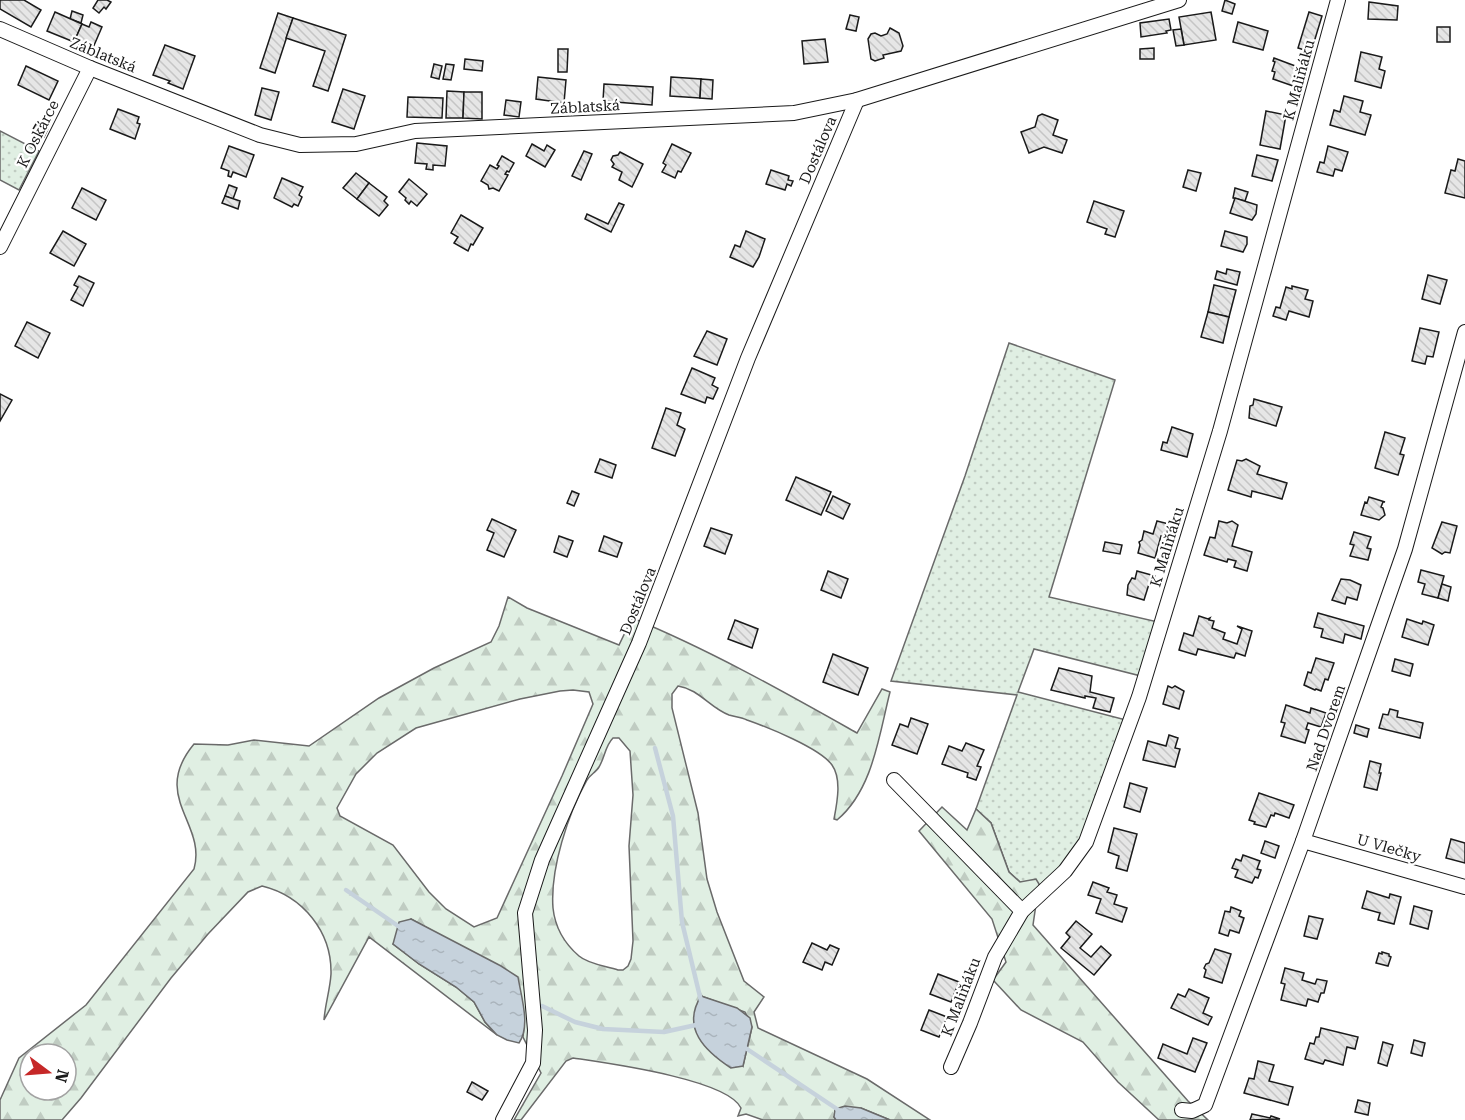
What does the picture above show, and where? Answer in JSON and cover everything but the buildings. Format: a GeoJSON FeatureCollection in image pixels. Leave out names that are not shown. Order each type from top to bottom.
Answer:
{"type":"FeatureCollection","features":[{"type":"Feature","properties":{"kind":"street","name":"Záblatská"},"geometry":{"type":"LineString","coordinates":[[0,29],[90,68],[260,135],[300,145],[356,144],[415,130],[794,113],[857,100],[1179,0]]}},
{"type":"Feature","properties":{"kind":"street","name":"K Maliňáku"},"geometry":{"type":"LineString","coordinates":[[951,1067],[995,957],[1022,911],[1065,871],[1086,842],[1139,697],[1220,431],[1338,0]]}},
{"type":"Feature","properties":{"kind":"street","name":"K Oskárce"},"geometry":{"type":"LineString","coordinates":[[0,247],[90,68]]}},
{"type":"Feature","properties":{"kind":"street","name":"Dostálova"},"geometry":{"type":"LineString","coordinates":[[503,1120],[533,1063],[535,1030],[525,913],[542,860],[639,643],[748,358],[857,100]]}},
{"type":"Feature","properties":{"kind":"street","name":"Nad Dvorem"},"geometry":{"type":"LineString","coordinates":[[1182,1110],[1192,1111],[1205,1105],[1303,841],[1405,549],[1461,362],[1465,332]]}},
{"type":"Feature","properties":{"kind":"street"},"geometry":{"type":"LineString","coordinates":[[894,780],[1022,911]]}},
{"type":"Feature","properties":{"kind":"street","name":"U Vlečky"},"geometry":{"type":"LineString","coordinates":[[1303,841],[1465,887]]}},
{"type":"Feature","properties":{"kind":"green space"},"geometry":{"type":"Polygon","coordinates":[[[0,131],[39,151],[19,190],[0,180],[0,131]]]}},
{"type":"Feature","properties":{"kind":"green space"},"geometry":{"type":"Polygon","coordinates":[[[1009,343],[1115,380],[1049,597],[1158,622],[1141,676],[1034,649],[1018,692],[1126,720],[1085,834],[1064,869],[1038,892],[1020,882],[1009,872],[991,823],[976,809],[1017,695],[891,681],[965,476],[1009,343]]]}},
{"type":"Feature","properties":{"kind":"green space"},"geometry":{"type":"Polygon","coordinates":[[[508,597],[527,608],[619,645],[632,618],[718,658],[857,733],[882,689],[890,692],[867,778],[849,808],[837,820],[834,819],[838,791],[837,777],[826,758],[780,733],[722,712],[685,688],[678,686],[672,694],[672,708],[698,813],[707,879],[717,912],[744,981],[764,997],[754,1012],[758,1028],[867,1079],[930,1120],[890,1120],[861,1108],[834,1117],[836,1120],[763,1120],[746,1114],[738,1116],[741,1108],[731,1098],[713,1089],[664,1074],[573,1058],[566,1061],[521,1120],[514,1120],[541,1073],[523,1037],[524,1028],[456,944],[411,919],[393,944],[474,1002],[485,1022],[497,1035],[369,937],[324,1020],[331,974],[330,959],[320,930],[302,907],[277,891],[262,886],[248,892],[208,934],[171,978],[78,1101],[78,1042],[39,1042],[86,1005],[194,869],[196,853],[178,795],[177,779],[182,763],[194,744],[228,745],[254,740],[309,746],[379,698],[434,668],[491,642],[499,626],[508,597]],[[573,690],[520,699],[416,728],[377,753],[356,774],[337,808],[340,816],[393,845],[429,892],[446,909],[474,927],[497,918],[593,704],[589,692],[573,690]],[[613,738],[599,767],[588,778],[567,825],[554,876],[553,908],[562,935],[579,956],[592,963],[623,970],[631,959],[633,941],[629,846],[633,795],[630,751],[619,738],[613,738]],[[701,996],[743,1066],[752,1027],[745,1012],[701,996]]]}},
{"type":"Feature","properties":{"kind":"green space"},"geometry":{"type":"Polygon","coordinates":[[[942,807],[967,830],[976,809],[991,823],[1009,872],[1020,882],[1036,879],[1039,884],[1033,925],[1188,1101],[1208,1120],[1159,1120],[1118,1082],[1083,1042],[1021,1010],[993,980],[1006,962],[992,919],[919,831],[942,807]]]}},
{"type":"Feature","properties":{"kind":"green space"},"geometry":{"type":"Polygon","coordinates":[[[18,1060],[18,1102],[78,1102],[62,1120],[0,1120],[0,1100],[18,1060]]]}},
{"type":"Feature","properties":{"kind":"water"},"geometry":{"type":"Polygon","coordinates":[[[411,919],[518,977],[525,1020],[523,1036],[519,1043],[497,1035],[485,1022],[474,1002],[393,944],[399,922],[411,919]]]}},
{"type":"Feature","properties":{"kind":"water"},"geometry":{"type":"Polygon","coordinates":[[[701,996],[737,1008],[750,1018],[752,1027],[743,1066],[731,1068],[713,1054],[699,1038],[694,1018],[695,1008],[701,996]]]}},
{"type":"Feature","properties":{"kind":"water"},"geometry":{"type":"Polygon","coordinates":[[[845,1106],[861,1108],[890,1120],[836,1120],[835,1109],[845,1106]]]}},
{"type":"Feature","properties":{"kind":"waterway"},"geometry":{"type":"LineString","coordinates":[[655,748],[673,816],[682,922],[701,1001]]}},
{"type":"Feature","properties":{"kind":"waterway"},"geometry":{"type":"LineString","coordinates":[[346,890],[401,928]]}},
{"type":"Feature","properties":{"kind":"waterway"},"geometry":{"type":"LineString","coordinates":[[542,1006],[575,1022],[603,1029],[664,1032],[696,1025]]}},
{"type":"Feature","properties":{"kind":"waterway"},"geometry":{"type":"LineString","coordinates":[[744,1047],[840,1111]]}}]}
